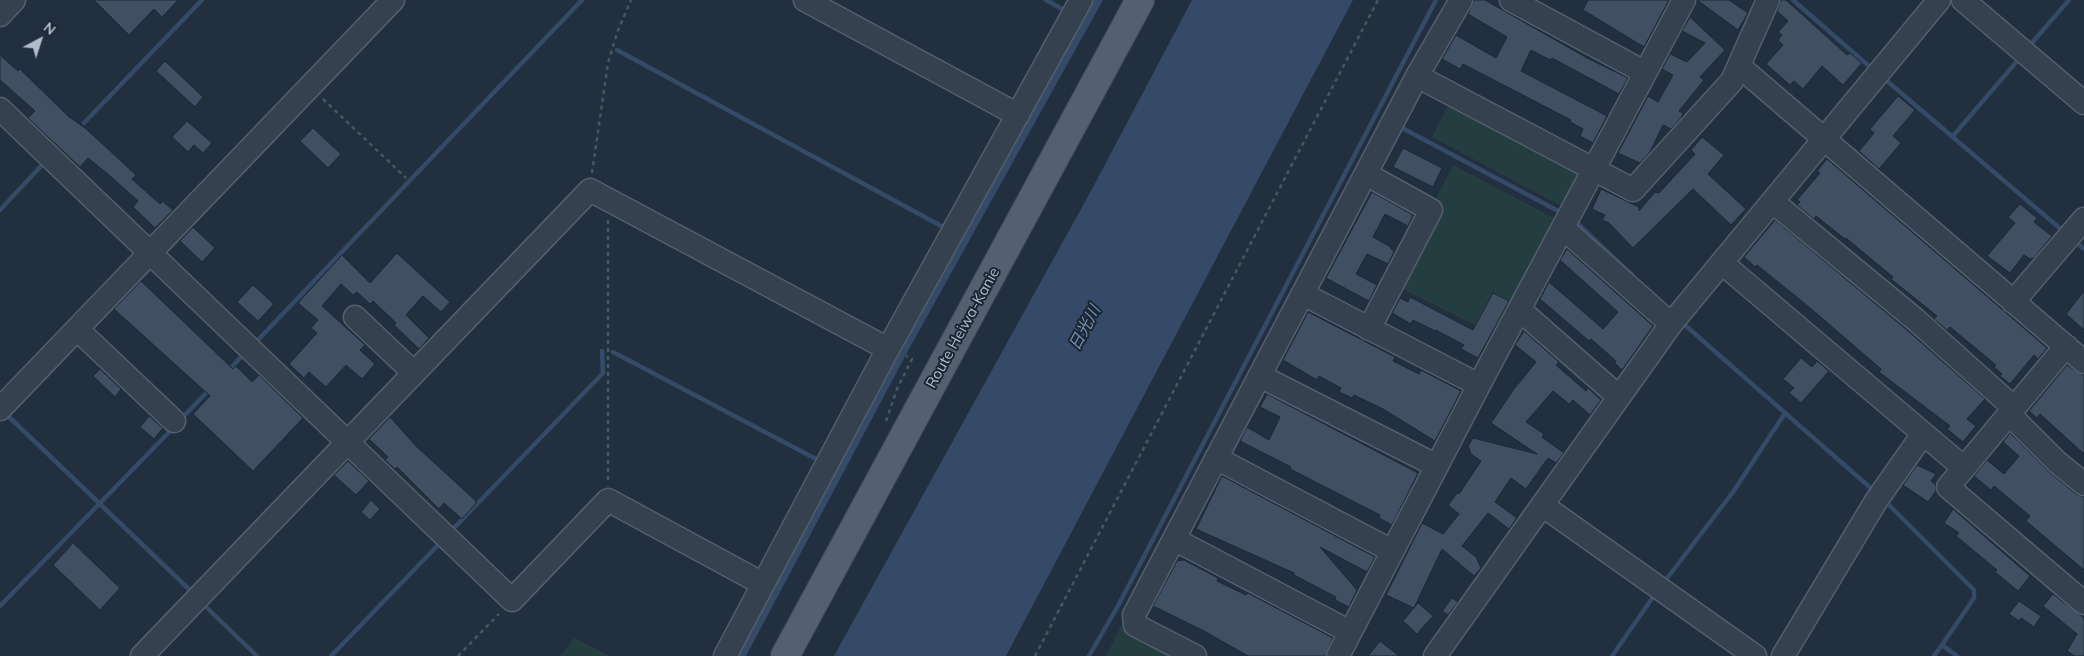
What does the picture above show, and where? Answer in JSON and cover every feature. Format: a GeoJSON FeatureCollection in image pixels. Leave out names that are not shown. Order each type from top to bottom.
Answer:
{"type":"FeatureCollection","features":[{"type":"Feature","properties":{"kind":"main road","name":"Route Heiwa-Kanie"},"geometry":{"type":"LineString","coordinates":[[785,656],[1140,0]]}},
{"type":"Feature","properties":{"kind":"street"},"geometry":{"type":"LineString","coordinates":[[0,15],[14,0]]}},
{"type":"Feature","properties":{"kind":"street"},"geometry":{"type":"LineString","coordinates":[[0,409],[393,0]]}},
{"type":"Feature","properties":{"kind":"street"},"geometry":{"type":"LineString","coordinates":[[805,0],[1018,115]]}},
{"type":"Feature","properties":{"kind":"street"},"geometry":{"type":"LineString","coordinates":[[724,656],[888,349],[1081,0]]}},
{"type":"Feature","properties":{"kind":"street"},"geometry":{"type":"LineString","coordinates":[[1186,654],[1135,625],[1134,615],[1417,76],[1461,0]]}},
{"type":"Feature","properties":{"kind":"street"},"geometry":{"type":"LineString","coordinates":[[1511,0],[1644,72]]}},
{"type":"Feature","properties":{"kind":"street"},"geometry":{"type":"LineString","coordinates":[[1338,656],[1436,466],[1684,0]]}},
{"type":"Feature","properties":{"kind":"street"},"geometry":{"type":"LineString","coordinates":[[1417,76],[1633,190],[1732,81],[1768,0]]}},
{"type":"Feature","properties":{"kind":"street"},"geometry":{"type":"LineString","coordinates":[[1435,656],[1671,324],[1939,0]]}},
{"type":"Feature","properties":{"kind":"street"},"geometry":{"type":"LineString","coordinates":[[1963,0],[2084,103]]}},
{"type":"Feature","properties":{"kind":"street"},"geometry":{"type":"LineString","coordinates":[[1739,66],[2084,362]]}},
{"type":"Feature","properties":{"kind":"street"},"geometry":{"type":"LineString","coordinates":[[0,109],[346,443],[512,600],[608,500],[763,584]]}},
{"type":"Feature","properties":{"kind":"street"},"geometry":{"type":"LineString","coordinates":[[1366,174],[1431,210],[1369,329]]}},
{"type":"Feature","properties":{"kind":"street"},"geometry":{"type":"LineString","coordinates":[[142,656],[414,373],[599,194],[888,349]]}},
{"type":"Feature","properties":{"kind":"street"},"geometry":{"type":"LineString","coordinates":[[1773,202],[1916,320],[2012,411],[2058,462],[2084,484]]}},
{"type":"Feature","properties":{"kind":"street"},"geometry":{"type":"LineString","coordinates":[[2013,302],[2084,218]]}},
{"type":"Feature","properties":{"kind":"street"},"geometry":{"type":"LineString","coordinates":[[1563,228],[1671,324]]}},
{"type":"Feature","properties":{"kind":"street"},"geometry":{"type":"LineString","coordinates":[[1722,263],[1964,468]]}},
{"type":"Feature","properties":{"kind":"street"},"geometry":{"type":"LineString","coordinates":[[1303,294],[1479,385]]}},
{"type":"Feature","properties":{"kind":"street"},"geometry":{"type":"LineString","coordinates":[[1520,310],[1619,397]]}},
{"type":"Feature","properties":{"kind":"street"},"geometry":{"type":"LineString","coordinates":[[355,317],[414,373]]}},
{"type":"Feature","properties":{"kind":"street"},"geometry":{"type":"LineString","coordinates":[[77,329],[174,422]]}},
{"type":"Feature","properties":{"kind":"street"},"geometry":{"type":"LineString","coordinates":[[2066,346],[1948,487],[2084,603]]}},
{"type":"Feature","properties":{"kind":"street"},"geometry":{"type":"LineString","coordinates":[[1260,376],[1436,466]]}},
{"type":"Feature","properties":{"kind":"street"},"geometry":{"type":"LineString","coordinates":[[1783,656],[1876,501],[1923,434]]}},
{"type":"Feature","properties":{"kind":"street"},"geometry":{"type":"LineString","coordinates":[[1216,458],[1392,551]]}},
{"type":"Feature","properties":{"kind":"street"},"geometry":{"type":"LineString","coordinates":[[1542,505],[1754,656]]}},
{"type":"Feature","properties":{"kind":"street"},"geometry":{"type":"LineString","coordinates":[[1174,539],[1350,632]]}},
{"type":"Feature","properties":{"kind":"path"},"geometry":{"type":"LineString","coordinates":[[608,500],[599,194],[608,63],[617,33],[631,0]]}},
{"type":"Feature","properties":{"kind":"path"},"geometry":{"type":"LineString","coordinates":[[1035,656],[1378,0]]}},
{"type":"Feature","properties":{"kind":"path"},"geometry":{"type":"LineString","coordinates":[[310,86],[406,178]]}},
{"type":"Feature","properties":{"kind":"path"},"geometry":{"type":"LineString","coordinates":[[458,656],[512,600]]}},
{"type":"Feature","properties":{"kind":"green space"},"geometry":{"type":"Polygon","coordinates":[[[1449,104],[1580,173],[1563,207],[1432,137],[1449,104]]]}},
{"type":"Feature","properties":{"kind":"green space"},"geometry":{"type":"Polygon","coordinates":[[[1453,165],[1556,219],[1497,336],[1397,286],[1439,209],[1437,196],[1453,165]]]}},
{"type":"Feature","properties":{"kind":"green space"},"geometry":{"type":"Polygon","coordinates":[[[1121,626],[1166,649],[1169,656],[1106,656],[1121,626]]]}},
{"type":"Feature","properties":{"kind":"green space"},"geometry":{"type":"Polygon","coordinates":[[[574,638],[610,656],[560,656],[574,638]]]}},
{"type":"Feature","properties":{"kind":"water"},"geometry":{"type":"Polygon","coordinates":[[[1088,0],[1103,0],[909,349],[746,656],[731,656],[1088,0]]]}},
{"type":"Feature","properties":{"kind":"water","name":"日光川"},"geometry":{"type":"Polygon","coordinates":[[[1192,0],[1353,0],[1006,656],[834,656],[1092,189],[1192,0]]]}},
{"type":"Feature","properties":{"kind":"building"},"geometry":{"type":"Polygon","coordinates":[[[94,0],[178,0],[162,17],[154,9],[129,35],[94,0]]]}},
{"type":"Feature","properties":{"kind":"building"},"geometry":{"type":"Polygon","coordinates":[[[1474,0],[1485,0],[1587,58],[1628,78],[1619,94],[1552,58],[1550,60],[1531,50],[1521,71],[1607,116],[1593,143],[1580,136],[1583,129],[1570,122],[1571,120],[1463,64],[1460,69],[1442,59],[1456,35],[1496,58],[1507,37],[1468,14],[1474,0]]]}},
{"type":"Feature","properties":{"kind":"building"},"geometry":{"type":"Polygon","coordinates":[[[1588,0],[1669,0],[1644,47],[1583,10],[1588,0]]]}},
{"type":"Feature","properties":{"kind":"building"},"geometry":{"type":"Polygon","coordinates":[[[1697,0],[1729,0],[1748,13],[1738,30],[1697,0]]]}},
{"type":"Feature","properties":{"kind":"building"},"geometry":{"type":"Polygon","coordinates":[[[1781,0],[1786,0],[1847,55],[1850,53],[1862,63],[1843,85],[1822,66],[1803,89],[1794,81],[1790,85],[1766,64],[1783,45],[1778,40],[1782,35],[1778,32],[1788,21],[1777,11],[1781,0]]]}},
{"type":"Feature","properties":{"kind":"building"},"geometry":{"type":"Polygon","coordinates":[[[1690,17],[1725,50],[1700,77],[1704,80],[1679,111],[1683,113],[1681,118],[1671,129],[1663,125],[1650,152],[1640,163],[1618,153],[1648,96],[1658,102],[1673,75],[1662,69],[1670,54],[1687,62],[1705,43],[1682,31],[1690,17]]]}},
{"type":"Feature","properties":{"kind":"building"},"geometry":{"type":"Polygon","coordinates":[[[0,55],[18,71],[20,69],[68,116],[85,128],[136,175],[132,179],[142,188],[160,204],[162,201],[173,210],[155,228],[133,207],[138,201],[109,175],[88,158],[80,167],[28,118],[35,111],[0,80],[0,55]]]}},
{"type":"Feature","properties":{"kind":"building"},"geometry":{"type":"Polygon","coordinates":[[[165,61],[203,97],[195,107],[156,71],[165,61]]]}},
{"type":"Feature","properties":{"kind":"building"},"geometry":{"type":"Polygon","coordinates":[[[1898,96],[1915,110],[1893,136],[1901,143],[1879,169],[1859,151],[1874,133],[1870,129],[1898,96]]]}},
{"type":"Feature","properties":{"kind":"building"},"geometry":{"type":"Polygon","coordinates":[[[187,121],[212,143],[203,153],[194,145],[188,152],[172,137],[187,121]]]}},
{"type":"Feature","properties":{"kind":"building"},"geometry":{"type":"Polygon","coordinates":[[[313,128],[341,154],[328,168],[300,141],[313,128]]]}},
{"type":"Feature","properties":{"kind":"building"},"geometry":{"type":"Polygon","coordinates":[[[1702,137],[1724,155],[1708,174],[1746,209],[1731,225],[1693,189],[1633,248],[1609,223],[1602,220],[1605,215],[1592,209],[1601,189],[1639,207],[1639,211],[1655,192],[1659,193],[1695,154],[1691,150],[1702,137]]]}},
{"type":"Feature","properties":{"kind":"building"},"geometry":{"type":"Polygon","coordinates":[[[1403,148],[1442,168],[1433,187],[1393,167],[1403,148]]]}},
{"type":"Feature","properties":{"kind":"building"},"geometry":{"type":"Polygon","coordinates":[[[1827,159],[2047,348],[2038,359],[2034,355],[2010,384],[2000,376],[2002,374],[1994,367],[1996,365],[1950,327],[1947,330],[1934,319],[1937,316],[1891,279],[1893,277],[1846,238],[1816,216],[1814,219],[1797,205],[1800,202],[1797,200],[1820,173],[1817,171],[1827,159]]]}},
{"type":"Feature","properties":{"kind":"building"},"geometry":{"type":"Polygon","coordinates":[[[1372,192],[1413,215],[1408,226],[1385,214],[1373,237],[1389,246],[1394,252],[1388,264],[1367,254],[1356,274],[1377,285],[1369,301],[1326,278],[1372,192]]]}},
{"type":"Feature","properties":{"kind":"building"},"geometry":{"type":"Polygon","coordinates":[[[2020,204],[2037,218],[2034,222],[2052,236],[2034,258],[2030,259],[2024,255],[2010,273],[1987,256],[2015,223],[2008,217],[2020,204]]]}},
{"type":"Feature","properties":{"kind":"building"},"geometry":{"type":"Polygon","coordinates":[[[1775,220],[1907,330],[1985,399],[1967,419],[1976,426],[1963,442],[1947,429],[1950,426],[1879,372],[1881,369],[1809,307],[1757,265],[1755,267],[1744,257],[1775,220]]]}},
{"type":"Feature","properties":{"kind":"building"},"geometry":{"type":"Polygon","coordinates":[[[193,227],[215,248],[202,262],[180,241],[193,227]]]}},
{"type":"Feature","properties":{"kind":"building"},"geometry":{"type":"Polygon","coordinates":[[[1567,249],[1653,326],[1622,370],[1615,363],[1616,361],[1591,339],[1589,341],[1540,299],[1549,282],[1603,329],[1618,312],[1560,260],[1567,249]]]}},
{"type":"Feature","properties":{"kind":"building"},"geometry":{"type":"Polygon","coordinates":[[[397,253],[450,302],[441,312],[423,296],[406,315],[429,338],[419,349],[373,301],[370,304],[357,292],[353,295],[341,284],[322,306],[365,345],[360,350],[375,364],[362,379],[346,365],[326,387],[309,372],[304,378],[289,364],[317,333],[311,328],[318,320],[298,303],[342,255],[370,283],[397,253]]]}},
{"type":"Feature","properties":{"kind":"building"},"geometry":{"type":"Polygon","coordinates":[[[141,281],[233,369],[236,366],[252,382],[259,375],[303,418],[253,471],[193,414],[210,396],[114,309],[141,281]]]}},
{"type":"Feature","properties":{"kind":"building"},"geometry":{"type":"Polygon","coordinates":[[[253,285],[274,304],[258,321],[237,302],[253,285]]]}},
{"type":"Feature","properties":{"kind":"building"},"geometry":{"type":"Polygon","coordinates":[[[2084,291],[2084,330],[2066,314],[2084,291]]]}},
{"type":"Feature","properties":{"kind":"building"},"geometry":{"type":"Polygon","coordinates":[[[1493,293],[1509,301],[1478,358],[1461,349],[1464,345],[1436,330],[1413,320],[1411,324],[1392,313],[1400,298],[1408,302],[1410,297],[1473,330],[1493,293]]]}},
{"type":"Feature","properties":{"kind":"building"},"geometry":{"type":"Polygon","coordinates":[[[1308,312],[1395,357],[1393,361],[1419,374],[1421,370],[1461,391],[1435,441],[1383,409],[1354,395],[1352,398],[1339,392],[1341,388],[1319,376],[1317,380],[1283,360],[1308,312]]]}},
{"type":"Feature","properties":{"kind":"building"},"geometry":{"type":"Polygon","coordinates":[[[1524,331],[1559,362],[1556,365],[1586,391],[1588,388],[1601,400],[1590,415],[1573,400],[1569,404],[1553,391],[1526,422],[1544,434],[1542,437],[1564,453],[1556,463],[1548,458],[1526,489],[1511,478],[1495,502],[1517,518],[1509,529],[1488,513],[1462,546],[1476,557],[1481,568],[1474,576],[1442,549],[1414,608],[1386,595],[1422,523],[1443,534],[1459,514],[1448,505],[1458,492],[1459,494],[1481,461],[1471,454],[1468,446],[1473,438],[1537,454],[1491,423],[1514,389],[1536,362],[1515,345],[1524,331]]]}},
{"type":"Feature","properties":{"kind":"building"},"geometry":{"type":"Polygon","coordinates":[[[1801,358],[1812,367],[1817,361],[1829,371],[1801,403],[1789,393],[1794,388],[1783,379],[1801,358]]]}},
{"type":"Feature","properties":{"kind":"building"},"geometry":{"type":"Polygon","coordinates":[[[2067,365],[2084,376],[2084,454],[2040,414],[2037,418],[2029,411],[2067,365]]]}},
{"type":"Feature","properties":{"kind":"building"},"geometry":{"type":"Polygon","coordinates":[[[100,369],[121,389],[115,397],[93,376],[100,369]]]}},
{"type":"Feature","properties":{"kind":"building"},"geometry":{"type":"Polygon","coordinates":[[[1267,394],[1418,473],[1392,525],[1379,518],[1380,515],[1240,441],[1247,427],[1269,440],[1280,417],[1260,407],[1267,394]]]}},
{"type":"Feature","properties":{"kind":"building"},"geometry":{"type":"Polygon","coordinates":[[[149,416],[163,428],[154,439],[140,427],[149,416]]]}},
{"type":"Feature","properties":{"kind":"building"},"geometry":{"type":"Polygon","coordinates":[[[390,417],[416,446],[477,502],[462,519],[444,503],[439,509],[397,467],[395,469],[385,460],[388,457],[369,439],[390,417]]]}},
{"type":"Feature","properties":{"kind":"building"},"geometry":{"type":"Polygon","coordinates":[[[2010,433],[2049,472],[2076,494],[2084,497],[2084,570],[2026,521],[2030,516],[1994,486],[1991,490],[1974,476],[1987,460],[2004,474],[2019,456],[2003,442],[2010,433]]]}},
{"type":"Feature","properties":{"kind":"building"},"geometry":{"type":"Polygon","coordinates":[[[348,461],[369,481],[356,495],[334,475],[348,461]]]}},
{"type":"Feature","properties":{"kind":"building"},"geometry":{"type":"Polygon","coordinates":[[[1917,465],[1936,474],[1931,481],[1935,484],[1936,491],[1928,502],[1903,485],[1917,465]]]}},
{"type":"Feature","properties":{"kind":"building"},"geometry":{"type":"Polygon","coordinates":[[[1222,476],[1375,557],[1367,572],[1320,547],[1357,590],[1349,607],[1335,600],[1336,597],[1294,575],[1294,573],[1196,529],[1222,476]]]}},
{"type":"Feature","properties":{"kind":"building"},"geometry":{"type":"Polygon","coordinates":[[[371,500],[380,509],[370,520],[361,512],[371,500]]]}},
{"type":"Feature","properties":{"kind":"building"},"geometry":{"type":"Polygon","coordinates":[[[1953,509],[2030,576],[2018,591],[1995,572],[1997,570],[1956,536],[1959,533],[1944,523],[1953,509]]]}},
{"type":"Feature","properties":{"kind":"building"},"geometry":{"type":"Polygon","coordinates":[[[73,543],[120,588],[100,610],[53,565],[73,543]]]}},
{"type":"Feature","properties":{"kind":"building"},"geometry":{"type":"Polygon","coordinates":[[[1184,560],[1218,578],[1217,581],[1246,595],[1248,593],[1333,638],[1325,656],[1248,656],[1204,631],[1153,606],[1177,561],[1184,560]]]}},
{"type":"Feature","properties":{"kind":"building"},"geometry":{"type":"Polygon","coordinates":[[[2053,594],[2084,618],[2084,656],[2075,656],[2067,651],[2077,634],[2043,606],[2053,594]]]}},
{"type":"Feature","properties":{"kind":"building"},"geometry":{"type":"Polygon","coordinates":[[[1452,598],[1458,602],[1448,615],[1442,611],[1452,598]]]}},
{"type":"Feature","properties":{"kind":"building"},"geometry":{"type":"Polygon","coordinates":[[[2019,601],[2041,616],[2034,627],[2021,618],[2019,621],[2009,614],[2019,601]]]}},
{"type":"Feature","properties":{"kind":"building"},"geometry":{"type":"Polygon","coordinates":[[[1418,603],[1433,616],[1417,634],[1403,621],[1418,603]]]}},
{"type":"Feature","properties":{"kind":"building"},"geometry":{"type":"Polygon","coordinates":[[[1380,641],[1399,656],[1368,656],[1380,641]]]}},
{"type":"Feature","properties":{"kind":"waterway"},"geometry":{"type":"LineString","coordinates":[[84,123],[202,0]]}},
{"type":"Feature","properties":{"kind":"waterway"},"geometry":{"type":"LineString","coordinates":[[255,343],[582,0]]}},
{"type":"Feature","properties":{"kind":"waterway"},"geometry":{"type":"LineString","coordinates":[[1046,0],[1066,11]]}},
{"type":"Feature","properties":{"kind":"waterway"},"geometry":{"type":"LineString","coordinates":[[1089,656],[1119,604],[1436,0]]}},
{"type":"Feature","properties":{"kind":"waterway"},"geometry":{"type":"LineString","coordinates":[[1793,0],[1870,67]]}},
{"type":"Feature","properties":{"kind":"waterway"},"geometry":{"type":"LineString","coordinates":[[2031,44],[2069,0]]}},
{"type":"Feature","properties":{"kind":"waterway"},"geometry":{"type":"LineString","coordinates":[[617,50],[945,228]]}},
{"type":"Feature","properties":{"kind":"waterway"},"geometry":{"type":"LineString","coordinates":[[1953,136],[2018,60]]}},
{"type":"Feature","properties":{"kind":"waterway"},"geometry":{"type":"LineString","coordinates":[[1887,81],[2063,231]]}},
{"type":"Feature","properties":{"kind":"waterway"},"geometry":{"type":"LineString","coordinates":[[1404,129],[1560,212]]}},
{"type":"Feature","properties":{"kind":"waterway"},"geometry":{"type":"LineString","coordinates":[[0,210],[42,165]]}},
{"type":"Feature","properties":{"kind":"waterway"},"geometry":{"type":"LineString","coordinates":[[1577,223],[1632,275]]}},
{"type":"Feature","properties":{"kind":"waterway"},"geometry":{"type":"LineString","coordinates":[[2076,242],[2084,249]]}},
{"type":"Feature","properties":{"kind":"waterway"},"geometry":{"type":"LineString","coordinates":[[1686,326],[1874,491]]}},
{"type":"Feature","properties":{"kind":"waterway"},"geometry":{"type":"LineString","coordinates":[[453,529],[603,373],[602,351]]}},
{"type":"Feature","properties":{"kind":"waterway"},"geometry":{"type":"LineString","coordinates":[[613,352],[818,460]]}},
{"type":"Feature","properties":{"kind":"waterway"},"geometry":{"type":"LineString","coordinates":[[228,371],[241,357]]}},
{"type":"Feature","properties":{"kind":"waterway"},"geometry":{"type":"LineString","coordinates":[[181,419],[210,389]]}},
{"type":"Feature","properties":{"kind":"waterway"},"geometry":{"type":"LineString","coordinates":[[1665,581],[1733,492],[1785,413]]}},
{"type":"Feature","properties":{"kind":"waterway"},"geometry":{"type":"LineString","coordinates":[[6,414],[193,593]]}},
{"type":"Feature","properties":{"kind":"waterway"},"geometry":{"type":"LineString","coordinates":[[0,606],[174,427]]}},
{"type":"Feature","properties":{"kind":"waterway"},"geometry":{"type":"LineString","coordinates":[[1885,501],[1974,590],[1974,598],[1942,645],[1957,656]]}},
{"type":"Feature","properties":{"kind":"waterway"},"geometry":{"type":"LineString","coordinates":[[331,656],[440,543]]}},
{"type":"Feature","properties":{"kind":"waterway"},"geometry":{"type":"LineString","coordinates":[[1612,656],[1653,597]]}},
{"type":"Feature","properties":{"kind":"waterway"},"geometry":{"type":"LineString","coordinates":[[204,605],[257,656]]}},
{"type":"Feature","properties":{"kind":"waterway"},"geometry":{"type":"LineString","coordinates":[[1934,656],[1942,645]]}}]}
